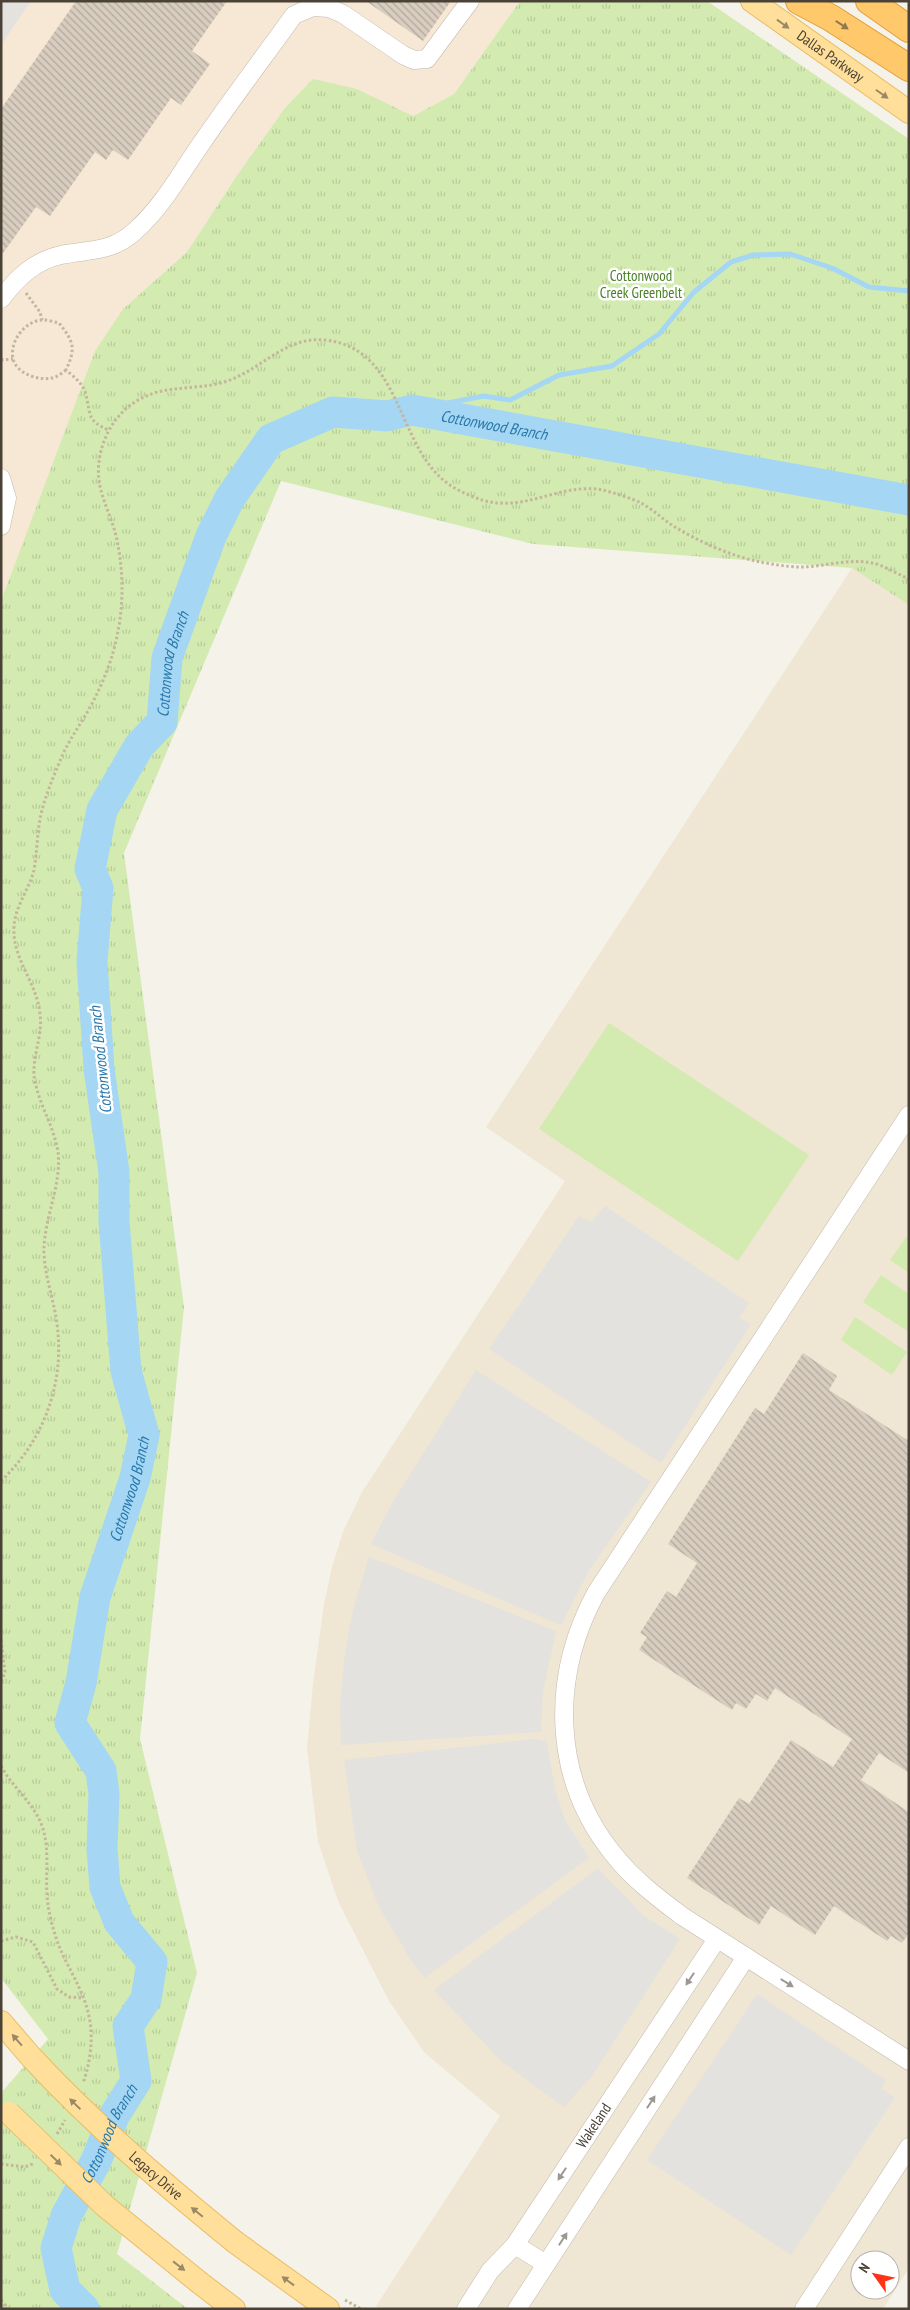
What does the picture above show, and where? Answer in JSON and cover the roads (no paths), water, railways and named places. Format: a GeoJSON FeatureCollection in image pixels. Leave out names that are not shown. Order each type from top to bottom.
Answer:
{"type":"FeatureCollection","features":[{"type":"Feature","properties":{"kind":"highway"},"geometry":{"type":"LineString","coordinates":[[799,1],[831,18],[909,68]]}},
{"type":"Feature","properties":{"kind":"highway"},"geometry":{"type":"LineString","coordinates":[[869,1],[909,29]]}},
{"type":"Feature","properties":{"kind":"main road","name":"Dallas Parkway"},"geometry":{"type":"LineString","coordinates":[[752,1],[909,112]]}},
{"type":"Feature","properties":{"kind":"main road","name":"Legacy Drive"},"geometry":{"type":"LineString","coordinates":[[1,2022],[66,2094],[128,2153],[235,2242],[328,2309]]}},
{"type":"Feature","properties":{"kind":"main road"},"geometry":{"type":"LineString","coordinates":[[5,2109],[105,2206],[234,2309]]}},
{"type":"Feature","properties":{"kind":"street"},"geometry":{"type":"LineString","coordinates":[[1,298],[15,280],[41,262],[60,255],[99,251],[121,243],[135,231],[158,208],[201,144],[294,15],[313,7],[329,8],[342,14],[389,46],[414,60],[427,59],[470,1]]}},
{"type":"Feature","properties":{"kind":"street"},"geometry":{"type":"LineString","coordinates":[[1,478],[7,498],[1,526]]}},
{"type":"Feature","properties":{"kind":"street"},"geometry":{"type":"LineString","coordinates":[[909,1115],[596,1593],[582,1620],[569,1661],[563,1707],[570,1768],[590,1819],[614,1856],[635,1878],[667,1905],[717,1939],[909,2061]]}},
{"type":"Feature","properties":{"kind":"street","name":"Wakeland"},"geometry":{"type":"LineString","coordinates":[[466,2309],[490,2271],[515,2245],[717,1939]]}},
{"type":"Feature","properties":{"kind":"street"},"geometry":{"type":"LineString","coordinates":[[517,2309],[746,1957]]}},
{"type":"Feature","properties":{"kind":"street"},"geometry":{"type":"LineString","coordinates":[[804,2309],[909,2147]]}},
{"type":"Feature","properties":{"kind":"street"},"geometry":{"type":"LineString","coordinates":[[515,2245],[546,2264]]}},
{"type":"Feature","properties":{"kind":"waterway"},"geometry":{"type":"LineString","coordinates":[[412,410],[484,396],[510,400],[559,375],[612,366],[659,334],[694,292],[731,262],[753,255],[790,254],[832,268],[869,287],[909,291]]}},
{"type":"Feature","properties":{"kind":"waterway","name":"Cottonwood Branch"},"geometry":{"type":"LineString","coordinates":[[84,2309],[65,2290],[56,2248],[66,2216],[96,2161],[114,2116],[136,2081],[128,2026],[146,1999],[152,1962],[119,1922],[105,1887],[102,1849],[104,1794],[101,1771],[70,1723],[81,1683],[95,1597],[135,1478],[144,1435],[126,1371],[114,1221],[114,1172],[99,1069],[92,961],[98,888],[90,869],[102,810],[139,746],[162,722],[167,658],[211,536],[230,498],[271,439],[333,412],[387,416],[412,410],[909,500]]}},
{"type":"Feature","properties":{"kind":"park label","name":"Cottonwood Creek Greenbelt"},"geometry":{"type":"Point","coordinates":[641,284]}}]}
